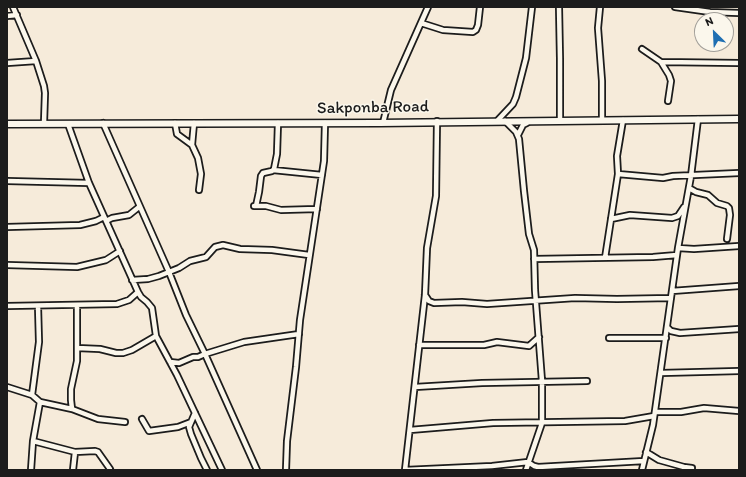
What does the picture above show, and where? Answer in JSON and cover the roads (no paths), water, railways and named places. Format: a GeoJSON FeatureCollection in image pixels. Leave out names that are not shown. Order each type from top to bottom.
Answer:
{"type":"FeatureCollection","features":[{"type":"Feature","properties":{"kind":"main road","name":"Sakponba Road"},"geometry":{"type":"LineString","coordinates":[[7,124],[383,123],[436,121],[739,119]]}},
{"type":"Feature","properties":{"kind":"street"},"geometry":{"type":"LineString","coordinates":[[13,7],[36,61],[45,93],[44,123]]}},
{"type":"Feature","properties":{"kind":"street"},"geometry":{"type":"LineString","coordinates":[[383,123],[391,90],[428,7]]}},
{"type":"Feature","properties":{"kind":"street"},"geometry":{"type":"LineString","coordinates":[[421,23],[443,30],[473,32],[476,30],[478,25],[480,7]]}},
{"type":"Feature","properties":{"kind":"street"},"geometry":{"type":"LineString","coordinates":[[497,121],[513,104],[516,97],[526,58],[532,7]]}},
{"type":"Feature","properties":{"kind":"street"},"geometry":{"type":"LineString","coordinates":[[559,7],[560,120]]}},
{"type":"Feature","properties":{"kind":"street"},"geometry":{"type":"LineString","coordinates":[[600,7],[598,28],[602,81],[602,120]]}},
{"type":"Feature","properties":{"kind":"street"},"geometry":{"type":"LineString","coordinates":[[675,7],[710,12],[739,13]]}},
{"type":"Feature","properties":{"kind":"street"},"geometry":{"type":"LineString","coordinates":[[7,16],[16,15]]}},
{"type":"Feature","properties":{"kind":"street"},"geometry":{"type":"LineString","coordinates":[[642,49],[661,62],[671,81],[668,101]]}},
{"type":"Feature","properties":{"kind":"street"},"geometry":{"type":"LineString","coordinates":[[7,63],[36,61]]}},
{"type":"Feature","properties":{"kind":"street"},"geometry":{"type":"LineString","coordinates":[[661,62],[739,63]]}},
{"type":"Feature","properties":{"kind":"street"},"geometry":{"type":"LineString","coordinates":[[642,470],[651,436],[678,248],[691,176],[698,119]]}},
{"type":"Feature","properties":{"kind":"street"},"geometry":{"type":"LineString","coordinates":[[605,258],[618,174],[617,156],[623,120]]}},
{"type":"Feature","properties":{"kind":"street"},"geometry":{"type":"LineString","coordinates":[[436,121],[436,196],[427,248],[425,295],[406,470],[492,466],[528,462],[534,466],[538,466],[644,461]]}},
{"type":"Feature","properties":{"kind":"street"},"geometry":{"type":"LineString","coordinates":[[505,121],[520,139],[529,234],[534,250],[542,381],[542,423],[526,470]]}},
{"type":"Feature","properties":{"kind":"street"},"geometry":{"type":"LineString","coordinates":[[103,123],[169,272],[177,294],[256,470]]}},
{"type":"Feature","properties":{"kind":"street"},"geometry":{"type":"LineString","coordinates":[[175,123],[177,134],[192,145]]}},
{"type":"Feature","properties":{"kind":"street"},"geometry":{"type":"LineString","coordinates":[[194,123],[192,145],[199,162],[201,174],[199,190]]}},
{"type":"Feature","properties":{"kind":"street"},"geometry":{"type":"LineString","coordinates":[[273,170],[277,154],[278,123]]}},
{"type":"Feature","properties":{"kind":"street"},"geometry":{"type":"LineString","coordinates":[[286,470],[287,441],[299,334],[324,160],[325,123]]}},
{"type":"Feature","properties":{"kind":"street"},"geometry":{"type":"LineString","coordinates":[[518,135],[520,130],[527,123]]}},
{"type":"Feature","properties":{"kind":"street"},"geometry":{"type":"LineString","coordinates":[[68,124],[89,183],[132,280],[141,297],[152,308],[156,336],[178,375],[222,470]]}},
{"type":"Feature","properties":{"kind":"street"},"geometry":{"type":"LineString","coordinates":[[318,209],[281,210],[266,206],[254,206],[263,173],[273,170],[322,175]]}},
{"type":"Feature","properties":{"kind":"street"},"geometry":{"type":"LineString","coordinates":[[618,174],[663,178],[673,176],[739,173]]}},
{"type":"Feature","properties":{"kind":"street"},"geometry":{"type":"LineString","coordinates":[[7,181],[89,183]]}},
{"type":"Feature","properties":{"kind":"street"},"geometry":{"type":"LineString","coordinates":[[689,188],[696,192],[708,195],[717,203],[729,208],[730,215],[727,239]]}},
{"type":"Feature","properties":{"kind":"street"},"geometry":{"type":"LineString","coordinates":[[611,219],[630,215],[672,218],[678,216],[686,204]]}},
{"type":"Feature","properties":{"kind":"street"},"geometry":{"type":"LineString","coordinates":[[7,227],[80,226],[96,221],[129,215],[139,207]]}},
{"type":"Feature","properties":{"kind":"street"},"geometry":{"type":"LineString","coordinates":[[132,280],[148,279],[169,272],[190,261],[206,257],[215,247],[223,245],[240,249],[272,250],[310,255]]}},
{"type":"Feature","properties":{"kind":"street"},"geometry":{"type":"LineString","coordinates":[[678,248],[694,249],[739,246]]}},
{"type":"Feature","properties":{"kind":"street"},"geometry":{"type":"LineString","coordinates":[[7,265],[77,267],[106,260],[120,252]]}},
{"type":"Feature","properties":{"kind":"street"},"geometry":{"type":"LineString","coordinates":[[534,259],[653,257],[677,255]]}},
{"type":"Feature","properties":{"kind":"street"},"geometry":{"type":"LineString","coordinates":[[672,291],[739,286]]}},
{"type":"Feature","properties":{"kind":"street"},"geometry":{"type":"LineString","coordinates":[[7,306],[117,304],[129,300],[138,292]]}},
{"type":"Feature","properties":{"kind":"street"},"geometry":{"type":"LineString","coordinates":[[425,295],[429,301],[434,303],[462,302],[487,304],[575,298],[671,298]]}},
{"type":"Feature","properties":{"kind":"street"},"geometry":{"type":"LineString","coordinates":[[72,409],[71,388],[77,361],[77,304]]}},
{"type":"Feature","properties":{"kind":"street"},"geometry":{"type":"LineString","coordinates":[[32,395],[39,342],[38,306]]}},
{"type":"Feature","properties":{"kind":"street"},"geometry":{"type":"LineString","coordinates":[[667,327],[680,333],[739,329]]}},
{"type":"Feature","properties":{"kind":"street"},"geometry":{"type":"LineString","coordinates":[[170,362],[179,363],[193,357],[198,357],[244,342],[299,334]]}},
{"type":"Feature","properties":{"kind":"street"},"geometry":{"type":"LineString","coordinates":[[77,348],[100,349],[123,353],[132,350],[156,336]]}},
{"type":"Feature","properties":{"kind":"street"},"geometry":{"type":"LineString","coordinates":[[419,345],[484,345],[497,342],[529,346],[539,337]]}},
{"type":"Feature","properties":{"kind":"street"},"geometry":{"type":"LineString","coordinates":[[609,338],[666,338]]}},
{"type":"Feature","properties":{"kind":"street"},"geometry":{"type":"LineString","coordinates":[[661,373],[739,371]]}},
{"type":"Feature","properties":{"kind":"street"},"geometry":{"type":"LineString","coordinates":[[416,387],[482,383],[587,381]]}},
{"type":"Feature","properties":{"kind":"street"},"geometry":{"type":"LineString","coordinates":[[7,387],[32,395],[40,402],[72,409],[98,419],[124,422]]}},
{"type":"Feature","properties":{"kind":"street"},"geometry":{"type":"LineString","coordinates":[[31,470],[33,441],[40,402]]}},
{"type":"Feature","properties":{"kind":"street"},"geometry":{"type":"LineString","coordinates":[[410,430],[486,424],[625,421],[654,414],[681,412],[704,408],[739,411]]}},
{"type":"Feature","properties":{"kind":"street"},"geometry":{"type":"LineString","coordinates":[[195,413],[189,427],[201,458],[208,470]]}},
{"type":"Feature","properties":{"kind":"street"},"geometry":{"type":"LineString","coordinates":[[142,419],[148,431],[178,427],[191,422]]}},
{"type":"Feature","properties":{"kind":"street"},"geometry":{"type":"LineString","coordinates":[[33,441],[75,452],[98,452],[110,469]]}},
{"type":"Feature","properties":{"kind":"street"},"geometry":{"type":"LineString","coordinates":[[73,470],[75,452]]}},
{"type":"Feature","properties":{"kind":"street"},"geometry":{"type":"LineString","coordinates":[[646,452],[659,460],[692,468]]}}]}
